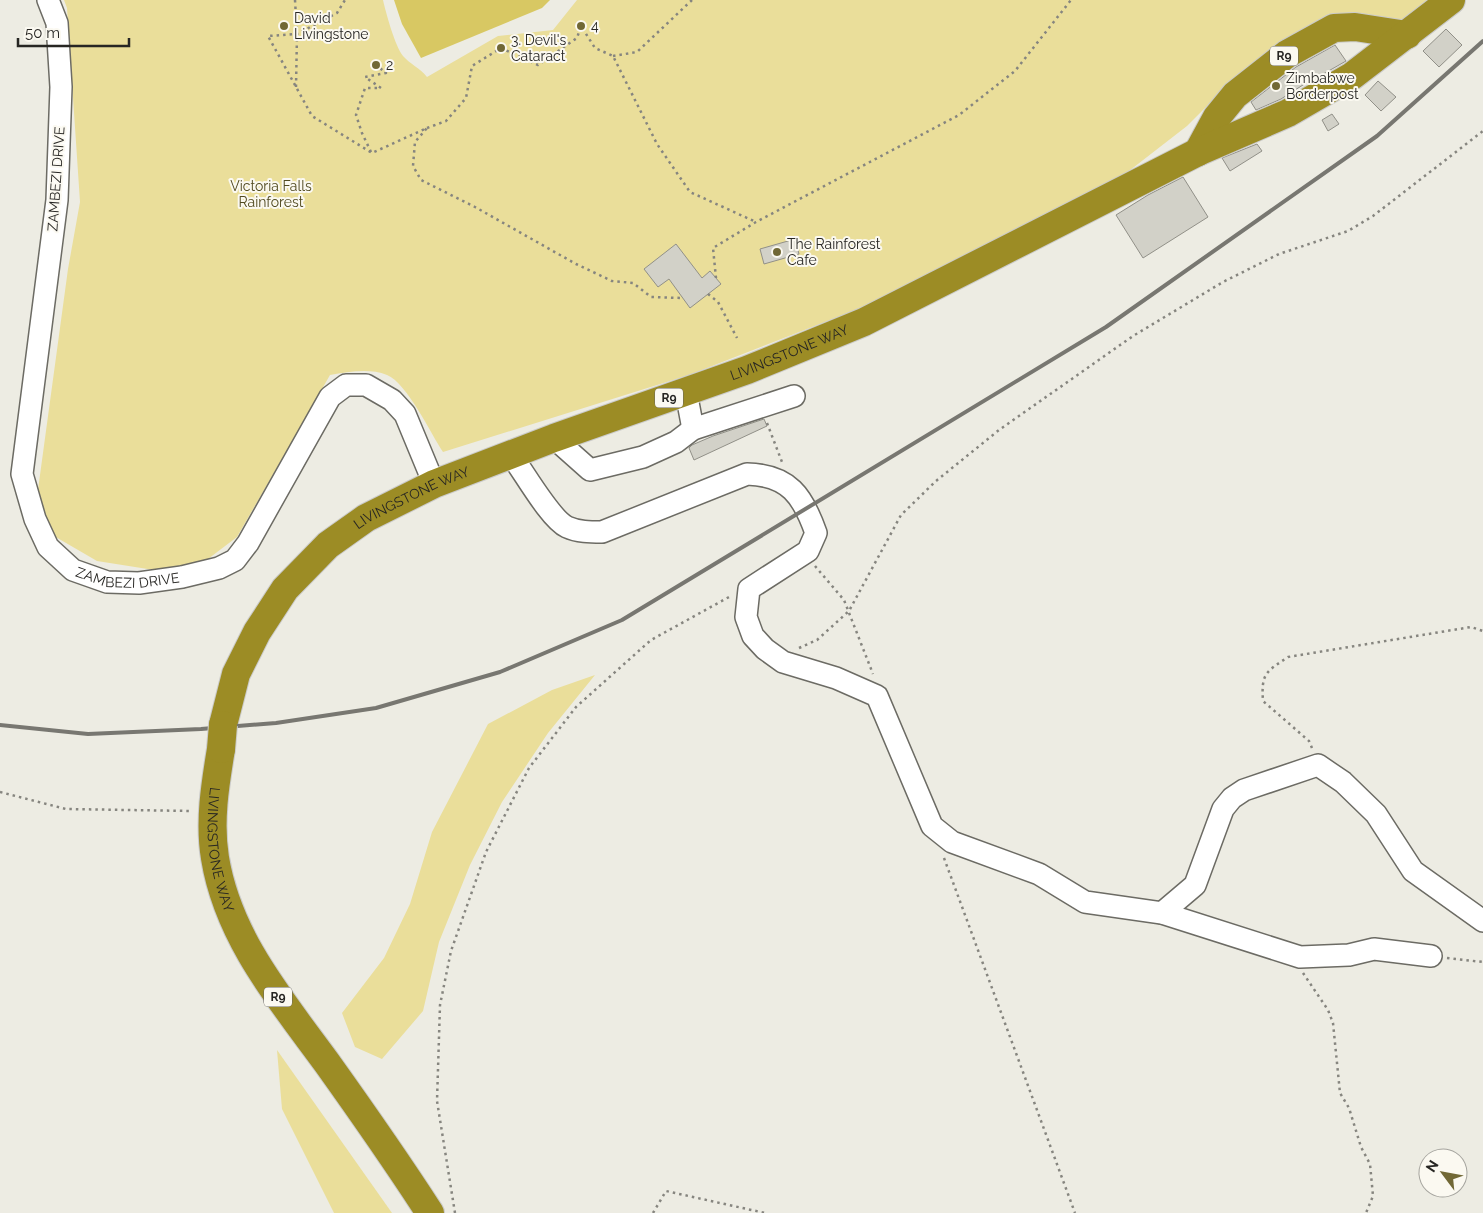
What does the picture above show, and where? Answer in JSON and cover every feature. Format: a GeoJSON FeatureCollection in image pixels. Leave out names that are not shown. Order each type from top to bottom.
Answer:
{"type":"FeatureCollection","features":[{"type":"Feature","properties":{"kind":"highway","name":"LIVINGSTONE WAY"},"geometry":{"type":"LineString","coordinates":[[430,1213],[363,1114],[263,976],[238,930],[215,859],[212,811],[222,737],[236,674],[257,632],[286,590],[328,545],[366,518],[434,484],[554,438],[747,370],[864,322],[1198,152],[1288,113],[1352,76],[1451,0]]}},
{"type":"Feature","properties":{"kind":"highway","name":"R9"},"geometry":{"type":"LineString","coordinates":[[1198,152],[1217,117],[1235,96],[1288,54],[1334,28],[1355,27],[1407,35]]}},
{"type":"Feature","properties":{"kind":"street","name":"ZAMBEZI DRIVE"},"geometry":{"type":"LineString","coordinates":[[48,0],[57,23],[61,87],[57,200],[22,474],[35,519],[48,547],[73,570],[107,582],[139,583],[182,577],[220,568],[235,560],[248,543],[330,397],[346,385],[366,385],[392,400],[405,414],[434,484]]}},
{"type":"Feature","properties":{"kind":"street"},"geometry":{"type":"LineString","coordinates":[[686,392],[693,429]]}},
{"type":"Feature","properties":{"kind":"street"},"geometry":{"type":"LineString","coordinates":[[554,438],[590,470],[643,457],[676,442],[693,429],[761,405],[794,396]]}},
{"type":"Feature","properties":{"kind":"street"},"geometry":{"type":"LineString","coordinates":[[512,455],[544,502],[565,526],[583,532],[602,532],[747,474],[764,474],[781,481],[796,493],[807,508],[816,533],[808,551],[750,589],[746,617],[753,636],[765,649],[783,662],[836,678],[877,696],[932,826],[952,842],[1038,874],[1085,902],[1162,913],[1300,957],[1349,955],[1374,948],[1431,956]]}},
{"type":"Feature","properties":{"kind":"street"},"geometry":{"type":"LineString","coordinates":[[1162,913],[1195,885],[1223,810],[1232,798],[1244,790],[1318,765],[1343,782],[1376,814],[1413,871],[1483,921]]}},
{"type":"Feature","properties":{"kind":"path"},"geometry":{"type":"LineString","coordinates":[[295,0],[297,34],[296,88]]}},
{"type":"Feature","properties":{"kind":"path"},"geometry":{"type":"LineString","coordinates":[[345,0],[336,13],[297,34],[268,36],[312,116],[372,153]]}},
{"type":"Feature","properties":{"kind":"path"},"geometry":{"type":"LineString","coordinates":[[372,153],[446,121],[466,98],[472,66],[501,48],[538,65],[577,38],[581,26],[595,48],[613,56],[637,52],[692,0]]}},
{"type":"Feature","properties":{"kind":"path"},"geometry":{"type":"LineString","coordinates":[[716,278],[713,248],[756,222],[959,115],[1015,71],[1071,0]]}},
{"type":"Feature","properties":{"kind":"path"},"geometry":{"type":"LineString","coordinates":[[613,56],[657,144],[690,192],[756,222]]}},
{"type":"Feature","properties":{"kind":"path"},"geometry":{"type":"LineString","coordinates":[[372,153],[356,115],[365,88],[381,88],[365,77],[386,73],[376,65]]}},
{"type":"Feature","properties":{"kind":"path"},"geometry":{"type":"LineString","coordinates":[[427,128],[415,142],[412,166],[421,180],[475,206],[576,264],[612,281],[633,283],[651,297],[682,298]]}},
{"type":"Feature","properties":{"kind":"path"},"geometry":{"type":"LineString","coordinates":[[765,649],[794,650],[817,640],[849,611],[901,515],[936,481],[999,430],[1125,342],[1222,282],[1279,254],[1348,231],[1373,216],[1483,131]]}},
{"type":"Feature","properties":{"kind":"path"},"geometry":{"type":"LineString","coordinates":[[708,294],[718,302],[737,338]]}},
{"type":"Feature","properties":{"kind":"path"},"geometry":{"type":"LineString","coordinates":[[761,405],[796,493]]}},
{"type":"Feature","properties":{"kind":"path"},"geometry":{"type":"LineString","coordinates":[[808,551],[817,569],[844,600],[877,684],[877,696]]}},
{"type":"Feature","properties":{"kind":"path"},"geometry":{"type":"LineString","coordinates":[[455,1213],[437,1101],[440,1005],[451,951],[486,852],[529,768],[576,706],[651,640],[717,603],[750,589]]}},
{"type":"Feature","properties":{"kind":"path"},"geometry":{"type":"LineString","coordinates":[[1318,765],[1309,741],[1263,702],[1261,682],[1269,670],[1288,657],[1471,627],[1483,631]]}},
{"type":"Feature","properties":{"kind":"path"},"geometry":{"type":"LineString","coordinates":[[0,792],[66,809],[212,811]]}},
{"type":"Feature","properties":{"kind":"path"},"geometry":{"type":"LineString","coordinates":[[932,826],[1075,1213]]}},
{"type":"Feature","properties":{"kind":"path"},"geometry":{"type":"LineString","coordinates":[[1431,956],[1483,962]]}},
{"type":"Feature","properties":{"kind":"path"},"geometry":{"type":"LineString","coordinates":[[1300,957],[1304,975],[1328,1010],[1333,1023],[1340,1093],[1350,1108],[1361,1147],[1370,1164],[1373,1196],[1366,1213]]}},
{"type":"Feature","properties":{"kind":"path"},"geometry":{"type":"LineString","coordinates":[[653,1213],[666,1192],[765,1213]]}},
{"type":"Feature","properties":{"kind":"green space","name":"Victoria Falls Rainforest"},"geometry":{"type":"Polygon","coordinates":[[[64,0],[383,0],[391,29],[400,51],[406,59],[427,77],[498,36],[553,30],[577,0],[1435,0],[1406,23],[1348,17],[1304,28],[1244,69],[1187,126],[1107,188],[879,301],[689,375],[443,452],[410,398],[395,380],[387,375],[373,372],[359,371],[330,375],[237,537],[200,565],[154,570],[97,561],[54,536],[37,497],[68,269],[80,202],[67,8],[64,0]]]}},
{"type":"Feature","properties":{"kind":"green space"},"geometry":{"type":"Polygon","coordinates":[[[595,675],[548,733],[502,802],[470,865],[439,942],[423,1011],[382,1059],[355,1047],[342,1013],[384,958],[410,904],[432,832],[488,724],[552,690],[595,675]]]}},
{"type":"Feature","properties":{"kind":"green space"},"geometry":{"type":"Polygon","coordinates":[[[277,1050],[392,1213],[334,1213],[282,1109],[277,1050]]]}},
{"type":"Feature","properties":{"kind":"shaded area"},"geometry":{"type":"Polygon","coordinates":[[[394,0],[550,0],[542,8],[421,58],[402,24],[394,0]]]}},
{"type":"Feature","properties":{"kind":"building"},"geometry":{"type":"Polygon","coordinates":[[[1446,29],[1462,45],[1439,67],[1423,51],[1446,29]]]}},
{"type":"Feature","properties":{"kind":"building"},"geometry":{"type":"Polygon","coordinates":[[[1335,45],[1346,61],[1317,76],[1281,99],[1256,110],[1251,102],[1296,67],[1335,45]]]}},
{"type":"Feature","properties":{"kind":"building"},"geometry":{"type":"Polygon","coordinates":[[[1378,81],[1396,97],[1381,111],[1365,95],[1378,81]]]}},
{"type":"Feature","properties":{"kind":"building"},"geometry":{"type":"Polygon","coordinates":[[[1332,114],[1339,124],[1328,131],[1322,120],[1332,114]]]}},
{"type":"Feature","properties":{"kind":"building"},"geometry":{"type":"Polygon","coordinates":[[[1257,144],[1262,151],[1230,171],[1222,158],[1257,144]]]}},
{"type":"Feature","properties":{"kind":"building"},"geometry":{"type":"Polygon","coordinates":[[[1183,177],[1208,217],[1143,258],[1116,215],[1148,195],[1183,177]]]}},
{"type":"Feature","properties":{"kind":"building"},"geometry":{"type":"Polygon","coordinates":[[[795,239],[799,254],[764,264],[760,249],[795,239]]]}},
{"type":"Feature","properties":{"kind":"building"},"geometry":{"type":"Polygon","coordinates":[[[676,244],[702,278],[710,271],[721,284],[690,308],[669,279],[658,287],[644,269],[676,244]]]}},
{"type":"Feature","properties":{"kind":"building"},"geometry":{"type":"Polygon","coordinates":[[[764,419],[767,426],[694,460],[689,448],[692,445],[764,419]]]}},
{"type":"Feature","properties":{"kind":"railway"},"geometry":{"type":"LineString","coordinates":[[0,725],[88,734],[201,729],[276,723],[376,708],[500,672],[622,620],[1106,327],[1377,136],[1483,41]]}},
{"type":"Feature","properties":{"kind":"place","name":"David Livingstone"},"geometry":{"type":"Point","coordinates":[284,26]}},
{"type":"Feature","properties":{"kind":"place","name":"4"},"geometry":{"type":"Point","coordinates":[581,26]}},
{"type":"Feature","properties":{"kind":"place","name":"3. Devil's Cataract"},"geometry":{"type":"Point","coordinates":[501,48]}},
{"type":"Feature","properties":{"kind":"place","name":"2"},"geometry":{"type":"Point","coordinates":[376,65]}},
{"type":"Feature","properties":{"kind":"place","name":"Zimbabwe Borderpost"},"geometry":{"type":"Point","coordinates":[1276,86]}},
{"type":"Feature","properties":{"kind":"place","name":"The Rainforest Cafe"},"geometry":{"type":"Point","coordinates":[777,252]}}]}
